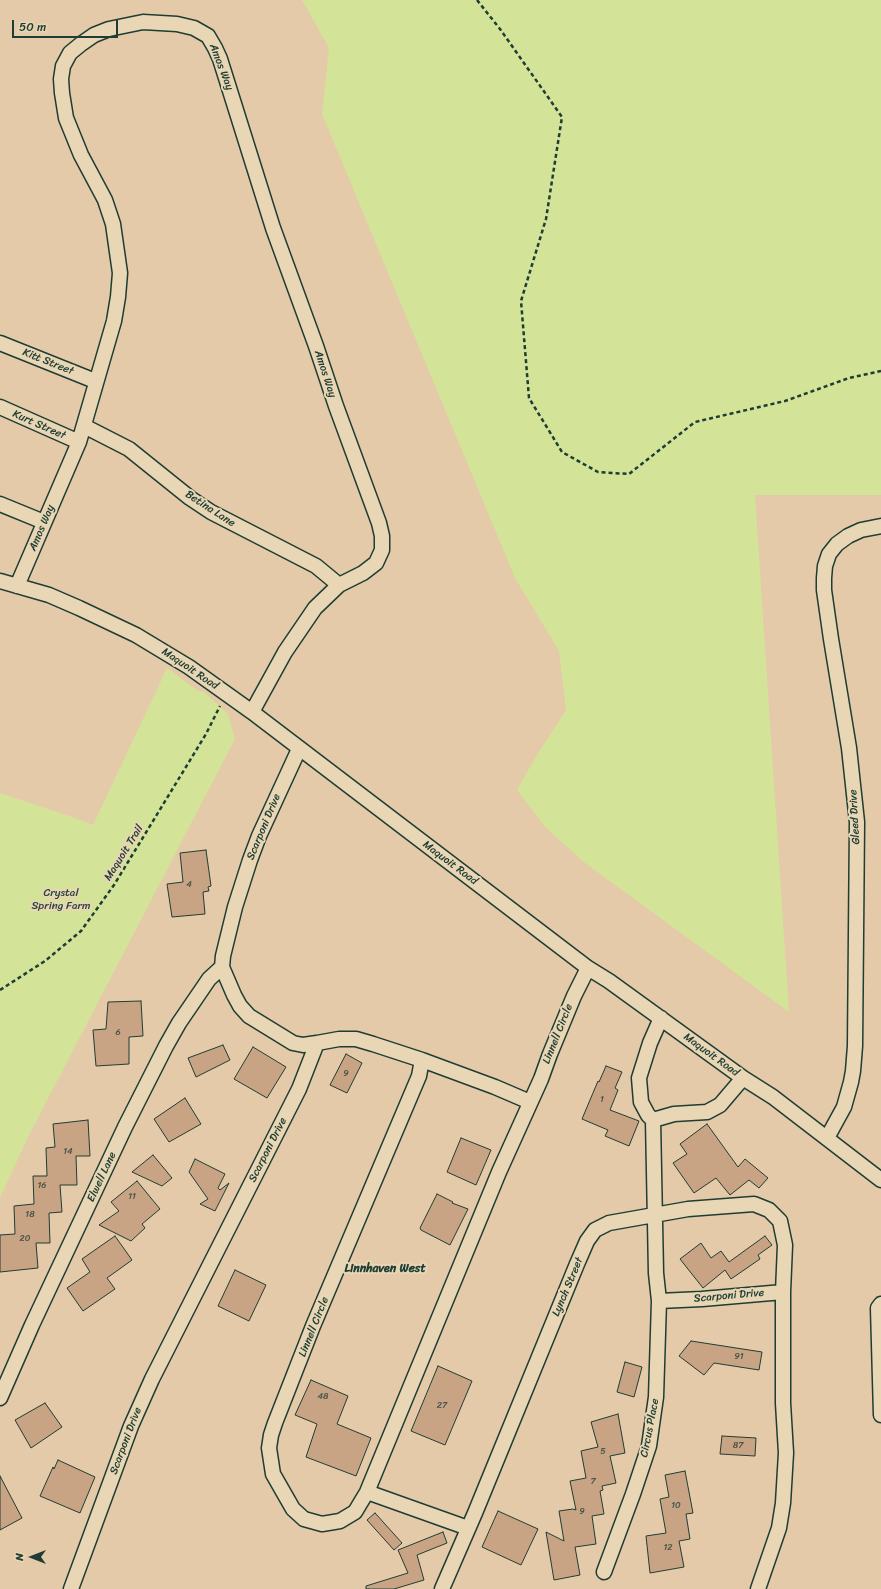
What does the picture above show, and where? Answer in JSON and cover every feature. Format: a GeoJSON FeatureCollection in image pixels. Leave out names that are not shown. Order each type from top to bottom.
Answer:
{"type":"FeatureCollection","features":[{"type":"Feature","properties":{"kind":"street","name":"Amos Way"},"geometry":{"type":"LineString","coordinates":[[17,586],[84,426],[114,321],[118,297],[120,273],[118,249],[113,224],[105,200],[81,155],[66,118],[61,79],[63,66],[70,53],[81,44],[94,35],[109,29],[143,22],[177,24],[194,28],[208,36],[220,60],[273,228],[382,536],[382,550],[376,563],[363,573],[339,585],[315,608],[285,652],[252,712]]}},
{"type":"Feature","properties":{"kind":"street","name":"Kitt Street"},"geometry":{"type":"LineString","coordinates":[[0,343],[96,381]]}},
{"type":"Feature","properties":{"kind":"street","name":"Kurt Street"},"geometry":{"type":"LineString","coordinates":[[0,407],[78,442]]}},
{"type":"Feature","properties":{"kind":"street","name":"Betina Lane"},"geometry":{"type":"LineString","coordinates":[[84,426],[129,449],[190,498],[211,512],[316,566],[339,585]]}},
{"type":"Feature","properties":{"kind":"street"},"geometry":{"type":"LineString","coordinates":[[0,504],[44,522]]}},
{"type":"Feature","properties":{"kind":"street","name":"Gleed Drive"},"geometry":{"type":"LineString","coordinates":[[827,1138],[844,1107],[853,1071],[855,1046],[856,822],[849,748],[831,639],[824,578],[825,566],[829,554],[836,544],[861,530],[881,526]]}},
{"type":"Feature","properties":{"kind":"street","name":"Maquoit Road"},"geometry":{"type":"LineString","coordinates":[[0,581],[49,595],[115,624],[163,651],[252,712],[588,968],[661,1018],[743,1078],[773,1097],[881,1180]]}},
{"type":"Feature","properties":{"kind":"street","name":"Scarponi Drive"},"geometry":{"type":"LineString","coordinates":[[222,967],[223,956],[235,907],[250,860],[259,836],[299,749]]}},
{"type":"Feature","properties":{"kind":"street"},"geometry":{"type":"LineString","coordinates":[[222,967],[234,995],[249,1016],[293,1043],[303,1045],[339,1039],[356,1039],[422,1060],[495,1087],[530,1102]]}},
{"type":"Feature","properties":{"kind":"street","name":"Elwell Lane"},"geometry":{"type":"LineString","coordinates":[[0,1398],[32,1325],[125,1127],[166,1046],[179,1023],[209,979],[222,967]]}},
{"type":"Feature","properties":{"kind":"street","name":"Linnell Circle"},"geometry":{"type":"LineString","coordinates":[[422,1060],[419,1076],[313,1326],[275,1423],[269,1448],[273,1474],[293,1509],[304,1519],[322,1524],[340,1521],[355,1512],[367,1492],[499,1172],[541,1078],[574,996],[588,968]]}},
{"type":"Feature","properties":{"kind":"street"},"geometry":{"type":"LineString","coordinates":[[659,1301],[656,1273],[653,1120],[648,1115],[641,1102],[639,1078],[650,1043],[661,1018]]}},
{"type":"Feature","properties":{"kind":"street","name":"Scarponi Drive"},"geometry":{"type":"LineString","coordinates":[[71,1589],[131,1426],[152,1379],[299,1089],[317,1043]]}},
{"type":"Feature","properties":{"kind":"street"},"geometry":{"type":"LineString","coordinates":[[653,1120],[674,1114],[707,1112],[720,1105],[743,1078]]}},
{"type":"Feature","properties":{"kind":"street","name":"Lynch Street"},"geometry":{"type":"LineString","coordinates":[[442,1589],[475,1513],[587,1241],[596,1230],[609,1223],[688,1209],[738,1204],[754,1204],[769,1210],[780,1222],[785,1245],[784,1292]]}},
{"type":"Feature","properties":{"kind":"street"},"geometry":{"type":"LineString","coordinates":[[758,1589],[778,1528],[783,1503],[786,1460],[783,1389],[784,1292]]}},
{"type":"Feature","properties":{"kind":"street","name":"Scarponi Drive"},"geometry":{"type":"LineString","coordinates":[[659,1301],[702,1299],[752,1293],[784,1292]]}},
{"type":"Feature","properties":{"kind":"street","name":"Circus Place"},"geometry":{"type":"LineString","coordinates":[[604,1572],[649,1446],[656,1397],[659,1301]]}},
{"type":"Feature","properties":{"kind":"street"},"geometry":{"type":"LineString","coordinates":[[881,1304],[878,1308],[881,1415]]}},
{"type":"Feature","properties":{"kind":"street"},"geometry":{"type":"LineString","coordinates":[[367,1492],[468,1528]]}},
{"type":"Feature","properties":{"kind":"path"},"geometry":{"type":"LineString","coordinates":[[477,0],[500,29],[562,117],[546,219],[522,301],[529,398],[562,452],[598,472],[629,474],[695,422],[785,401],[849,378],[881,372]]}},
{"type":"Feature","properties":{"kind":"path","name":"Maquoit Trail"},"geometry":{"type":"LineString","coordinates":[[0,990],[45,961],[81,931],[114,885],[206,734],[226,694]]}},
{"type":"Feature","properties":{"kind":"green space"},"geometry":{"type":"Polygon","coordinates":[[[302,0],[881,0],[881,495],[755,495],[789,1012],[585,863],[545,827],[517,790],[535,758],[566,710],[559,651],[515,578],[322,114],[329,48],[302,0]]]}},
{"type":"Feature","properties":{"kind":"green space","name":"Crystal Spring Farm"},"geometry":{"type":"Polygon","coordinates":[[[167,668],[198,691],[203,691],[228,714],[235,739],[28,1137],[0,1198],[0,793],[93,825],[167,668]]]}},
{"type":"Feature","properties":{"kind":"building"},"geometry":{"type":"Polygon","coordinates":[[[206,850],[211,886],[208,887],[209,891],[203,892],[205,914],[172,917],[167,884],[183,882],[180,853],[206,850]]]}},
{"type":"Feature","properties":{"kind":"building"},"geometry":{"type":"Polygon","coordinates":[[[141,1001],[143,1036],[129,1037],[129,1064],[96,1066],[93,1030],[106,1029],[108,1002],[141,1001]]]}},
{"type":"Feature","properties":{"kind":"building"},"geometry":{"type":"Polygon","coordinates":[[[223,1045],[230,1060],[196,1077],[188,1058],[223,1045]]]}},
{"type":"Feature","properties":{"kind":"building"},"geometry":{"type":"Polygon","coordinates":[[[253,1047],[286,1067],[267,1098],[234,1079],[253,1047]]]}},
{"type":"Feature","properties":{"kind":"building"},"geometry":{"type":"Polygon","coordinates":[[[346,1054],[362,1063],[347,1093],[330,1085],[346,1054]]]}},
{"type":"Feature","properties":{"kind":"building"},"geometry":{"type":"Polygon","coordinates":[[[606,1066],[622,1072],[615,1088],[618,1090],[610,1110],[639,1121],[629,1146],[605,1136],[608,1130],[582,1119],[606,1066]]]}},
{"type":"Feature","properties":{"kind":"building"},"geometry":{"type":"Polygon","coordinates":[[[185,1098],[201,1124],[169,1142],[154,1119],[185,1098]]]}},
{"type":"Feature","properties":{"kind":"building"},"geometry":{"type":"Polygon","coordinates":[[[88,1120],[90,1156],[76,1156],[77,1185],[60,1185],[62,1212],[49,1213],[50,1243],[36,1243],[38,1268],[0,1272],[0,1235],[15,1234],[14,1206],[34,1204],[33,1176],[47,1176],[46,1148],[55,1147],[53,1124],[88,1120]]]}},
{"type":"Feature","properties":{"kind":"building"},"geometry":{"type":"Polygon","coordinates":[[[707,1124],[738,1167],[745,1159],[768,1178],[759,1188],[749,1180],[730,1195],[716,1178],[694,1193],[673,1163],[687,1154],[680,1144],[707,1124]]]}},
{"type":"Feature","properties":{"kind":"building"},"geometry":{"type":"Polygon","coordinates":[[[461,1138],[491,1150],[476,1185],[447,1172],[461,1138]]]}},
{"type":"Feature","properties":{"kind":"building"},"geometry":{"type":"Polygon","coordinates":[[[153,1155],[172,1178],[162,1186],[132,1172],[153,1155]]]}},
{"type":"Feature","properties":{"kind":"building"},"geometry":{"type":"Polygon","coordinates":[[[195,1159],[225,1174],[218,1188],[220,1190],[229,1183],[215,1211],[200,1204],[208,1199],[189,1172],[195,1159]]]}},
{"type":"Feature","properties":{"kind":"building"},"geometry":{"type":"Polygon","coordinates":[[[137,1181],[160,1209],[142,1224],[145,1228],[131,1241],[99,1225],[119,1211],[111,1202],[137,1181]]]}},
{"type":"Feature","properties":{"kind":"building"},"geometry":{"type":"Polygon","coordinates":[[[437,1194],[453,1202],[452,1203],[468,1209],[450,1245],[421,1230],[420,1228],[437,1194]]]}},
{"type":"Feature","properties":{"kind":"building"},"geometry":{"type":"Polygon","coordinates":[[[115,1236],[132,1260],[107,1278],[115,1289],[83,1311],[67,1288],[90,1272],[82,1259],[115,1236]]]}},
{"type":"Feature","properties":{"kind":"building"},"geometry":{"type":"Polygon","coordinates":[[[765,1236],[772,1245],[758,1255],[760,1259],[731,1279],[725,1270],[703,1288],[680,1259],[701,1243],[711,1258],[721,1251],[729,1262],[765,1236]]]}},
{"type":"Feature","properties":{"kind":"building"},"geometry":{"type":"Polygon","coordinates":[[[235,1270],[266,1285],[249,1321],[218,1306],[235,1270]]]}},
{"type":"Feature","properties":{"kind":"building"},"geometry":{"type":"Polygon","coordinates":[[[691,1341],[762,1352],[759,1370],[714,1363],[704,1375],[679,1356],[691,1341]]]}},
{"type":"Feature","properties":{"kind":"building"},"geometry":{"type":"Polygon","coordinates":[[[625,1362],[642,1367],[634,1397],[617,1392],[625,1362]]]}},
{"type":"Feature","properties":{"kind":"building"},"geometry":{"type":"Polygon","coordinates":[[[438,1366],[472,1381],[445,1445],[411,1431],[438,1366]]]}},
{"type":"Feature","properties":{"kind":"building"},"geometry":{"type":"Polygon","coordinates":[[[311,1380],[348,1396],[337,1424],[371,1438],[356,1476],[306,1457],[317,1424],[295,1415],[311,1380]]]}},
{"type":"Feature","properties":{"kind":"building"},"geometry":{"type":"Polygon","coordinates":[[[45,1403],[62,1427],[31,1448],[15,1420],[45,1403]]]}},
{"type":"Feature","properties":{"kind":"building"},"geometry":{"type":"Polygon","coordinates":[[[618,1414],[625,1453],[610,1456],[616,1483],[602,1486],[603,1490],[600,1491],[604,1514],[592,1516],[596,1544],[575,1547],[580,1575],[554,1580],[546,1532],[564,1541],[559,1511],[576,1510],[570,1481],[586,1478],[581,1451],[598,1447],[591,1422],[618,1414]]]}},
{"type":"Feature","properties":{"kind":"building"},"geometry":{"type":"Polygon","coordinates":[[[722,1436],[756,1438],[755,1456],[720,1454],[722,1436]]]}},
{"type":"Feature","properties":{"kind":"building"},"geometry":{"type":"Polygon","coordinates":[[[58,1460],[95,1477],[80,1513],[40,1496],[53,1467],[54,1469],[58,1460]]]}},
{"type":"Feature","properties":{"kind":"building"},"geometry":{"type":"Polygon","coordinates":[[[685,1471],[693,1513],[686,1514],[690,1539],[679,1541],[684,1567],[650,1573],[646,1536],[666,1533],[660,1499],[669,1497],[665,1475],[685,1471]]]}},
{"type":"Feature","properties":{"kind":"building"},"geometry":{"type":"Polygon","coordinates":[[[0,1476],[22,1518],[0,1530],[0,1476]]]}},
{"type":"Feature","properties":{"kind":"building"},"geometry":{"type":"Polygon","coordinates":[[[498,1511],[538,1529],[521,1565],[482,1547],[498,1511]]]}},
{"type":"Feature","properties":{"kind":"building"},"geometry":{"type":"Polygon","coordinates":[[[375,1513],[402,1543],[394,1550],[367,1520],[375,1513]]]}},
{"type":"Feature","properties":{"kind":"building"},"geometry":{"type":"Polygon","coordinates":[[[443,1532],[447,1543],[417,1555],[424,1580],[394,1589],[366,1589],[366,1586],[408,1573],[398,1550],[443,1532]]]}},
{"type":"Feature","properties":{"kind":"district","name":"Linnhaven West"},"geometry":{"type":"Point","coordinates":[385,1269]}}]}
